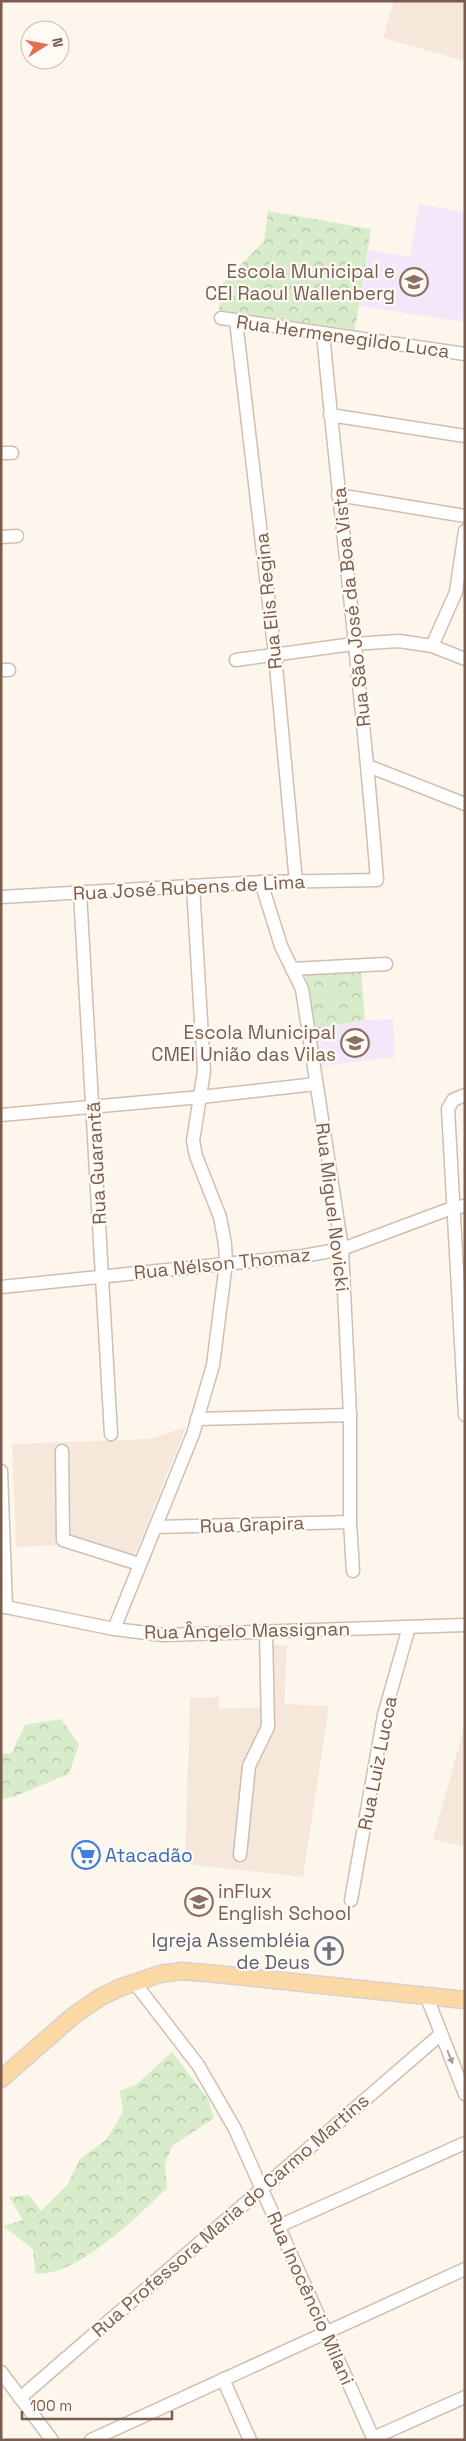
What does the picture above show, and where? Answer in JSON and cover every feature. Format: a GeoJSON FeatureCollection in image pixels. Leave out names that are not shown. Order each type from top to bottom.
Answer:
{"type":"FeatureCollection","features":[{"type":"Feature","properties":{"kind":"main road"},"geometry":{"type":"LineString","coordinates":[[1,2079],[73,2016],[98,1998],[134,1982],[160,1974],[182,1971],[465,2000]]}},
{"type":"Feature","properties":{"kind":"street","name":"Rua Hermenegildo Luca"},"geometry":{"type":"LineString","coordinates":[[222,318],[465,354]]}},
{"type":"Feature","properties":{"kind":"street","name":"Rua Elis Regina"},"geometry":{"type":"LineString","coordinates":[[236,321],[275,655],[296,882]]}},
{"type":"Feature","properties":{"kind":"street","name":"Rua São José da Boa Vista"},"geometry":{"type":"LineString","coordinates":[[323,334],[353,644],[368,766],[377,880]]}},
{"type":"Feature","properties":{"kind":"street"},"geometry":{"type":"LineString","coordinates":[[330,416],[465,436]]}},
{"type":"Feature","properties":{"kind":"street"},"geometry":{"type":"LineString","coordinates":[[338,496],[465,516]]}},
{"type":"Feature","properties":{"kind":"street"},"geometry":{"type":"LineString","coordinates":[[432,646],[456,592],[465,531]]}},
{"type":"Feature","properties":{"kind":"street"},"geometry":{"type":"LineString","coordinates":[[1,537],[17,536]]}},
{"type":"Feature","properties":{"kind":"street"},"geometry":{"type":"LineString","coordinates":[[236,660],[353,644],[399,641],[432,646],[465,659]]}},
{"type":"Feature","properties":{"kind":"street"},"geometry":{"type":"LineString","coordinates":[[368,766],[465,804]]}},
{"type":"Feature","properties":{"kind":"street","name":"Rua José Rubens de Lima"},"geometry":{"type":"LineString","coordinates":[[1,897],[262,882],[377,880]]}},
{"type":"Feature","properties":{"kind":"street","name":"Rua Miguel Novicki"},"geometry":{"type":"LineString","coordinates":[[262,882],[281,946],[302,989],[342,1249],[350,1415],[350,1522],[353,1571]]}},
{"type":"Feature","properties":{"kind":"street"},"geometry":{"type":"LineString","coordinates":[[114,1629],[197,1419],[213,1365],[226,1263],[220,1217],[196,1156],[193,1141],[204,1071],[193,886]]}},
{"type":"Feature","properties":{"kind":"street","name":"Rua Guarantã"},"geometry":{"type":"LineString","coordinates":[[80,893],[111,1434]]}},
{"type":"Feature","properties":{"kind":"street"},"geometry":{"type":"LineString","coordinates":[[292,969],[386,964]]}},
{"type":"Feature","properties":{"kind":"street"},"geometry":{"type":"LineString","coordinates":[[1,1115],[201,1097],[316,1084]]}},
{"type":"Feature","properties":{"kind":"street"},"geometry":{"type":"LineString","coordinates":[[465,1095],[453,1100],[448,1109],[459,1207],[465,1415]]}},
{"type":"Feature","properties":{"kind":"street","name":"Rua Nélson Thomaz"},"geometry":{"type":"LineString","coordinates":[[1,1287],[303,1256],[342,1249],[459,1207]]}},
{"type":"Feature","properties":{"kind":"street"},"geometry":{"type":"LineString","coordinates":[[197,1419],[350,1415]]}},
{"type":"Feature","properties":{"kind":"street"},"geometry":{"type":"LineString","coordinates":[[62,1451],[63,1540],[139,1564]]}},
{"type":"Feature","properties":{"kind":"street"},"geometry":{"type":"LineString","coordinates":[[1,1471],[4,1606]]}},
{"type":"Feature","properties":{"kind":"street","name":"Rua Grapira"},"geometry":{"type":"LineString","coordinates":[[155,1527],[350,1522]]}},
{"type":"Feature","properties":{"kind":"street","name":"Rua Ângelo Massignan"},"geometry":{"type":"LineString","coordinates":[[4,1606],[114,1629],[163,1635],[465,1624]]}},
{"type":"Feature","properties":{"kind":"street","name":"Rua Luiz Lucca"},"geometry":{"type":"LineString","coordinates":[[351,1900],[384,1715],[409,1627]]}},
{"type":"Feature","properties":{"kind":"street"},"geometry":{"type":"LineString","coordinates":[[240,1856],[249,1766],[268,1727],[266,1632]]}},
{"type":"Feature","properties":{"kind":"street","name":"Rua Inocêncio Milani"},"geometry":{"type":"LineString","coordinates":[[134,1982],[198,2065],[235,2130],[373,2439]]}},
{"type":"Feature","properties":{"kind":"street"},"geometry":{"type":"LineString","coordinates":[[426,1995],[465,2094]]}},
{"type":"Feature","properties":{"kind":"street","name":"Rua Professora Maria do Carmo Martins"},"geometry":{"type":"LineString","coordinates":[[20,2398],[441,2034]]}},
{"type":"Feature","properties":{"kind":"street"},"geometry":{"type":"LineString","coordinates":[[279,2226],[465,2143]]}},
{"type":"Feature","properties":{"kind":"street"},"geometry":{"type":"LineString","coordinates":[[91,2440],[465,2269]]}},
{"type":"Feature","properties":{"kind":"street"},"geometry":{"type":"LineString","coordinates":[[1,2372],[52,2440]]}},
{"type":"Feature","properties":{"kind":"street"},"geometry":{"type":"LineString","coordinates":[[224,2379],[250,2440]]}},
{"type":"Feature","properties":{"kind":"street"},"geometry":{"type":"LineString","coordinates":[[373,2439],[465,2398]]}},
{"type":"Feature","properties":{"kind":"shaded area"},"geometry":{"type":"Polygon","coordinates":[[[394,1],[465,1],[465,61],[383,38],[394,1]]]}},
{"type":"Feature","properties":{"kind":"shaded area","name":"Escola Municipal e CEI Raoul Wallenberg"},"geometry":{"type":"Polygon","coordinates":[[[419,204],[465,212],[465,306],[463,322],[359,306],[368,250],[410,257],[419,204]]]}},
{"type":"Feature","properties":{"kind":"shaded area","name":"Escola Municipal CMEI União das Vilas"},"geometry":{"type":"Polygon","coordinates":[[[393,1019],[395,1057],[321,1066],[313,1029],[365,1020],[393,1019]]]}},
{"type":"Feature","properties":{"kind":"shaded area"},"geometry":{"type":"Polygon","coordinates":[[[186,1427],[129,1569],[58,1545],[16,1547],[12,1444],[149,1439],[186,1427]]]}},
{"type":"Feature","properties":{"kind":"shaded area"},"geometry":{"type":"Polygon","coordinates":[[[262,1645],[287,1645],[284,1704],[329,1706],[303,1877],[185,1864],[190,1698],[219,1697],[219,1709],[261,1707],[262,1645]]]}},
{"type":"Feature","properties":{"kind":"shaded area"},"geometry":{"type":"Polygon","coordinates":[[[465,1724],[465,1847],[433,1839],[465,1724]]]}},
{"type":"Feature","properties":{"kind":"green space"},"geometry":{"type":"Polygon","coordinates":[[[268,211],[371,229],[355,330],[219,310],[222,284],[264,241],[268,211]]]}},
{"type":"Feature","properties":{"kind":"green space"},"geometry":{"type":"Polygon","coordinates":[[[361,970],[365,1020],[313,1029],[305,972],[361,970]]]}},
{"type":"Feature","properties":{"kind":"green space"},"geometry":{"type":"Polygon","coordinates":[[[336,991],[338,1014],[324,1015],[323,992],[336,991]]]}},
{"type":"Feature","properties":{"kind":"green space"},"geometry":{"type":"Polygon","coordinates":[[[61,1719],[79,1744],[69,1774],[13,1797],[1,1799],[1,1753],[11,1754],[25,1725],[61,1719]]]}},
{"type":"Feature","properties":{"kind":"green space"},"geometry":{"type":"Polygon","coordinates":[[[172,2052],[208,2099],[214,2118],[172,2146],[165,2164],[167,2188],[140,2214],[106,2243],[87,2256],[69,2266],[51,2272],[35,2273],[33,2249],[3,2226],[23,2220],[9,2197],[29,2195],[41,2211],[68,2184],[79,2160],[106,2140],[123,2112],[120,2091],[137,2084],[172,2052]]]}},
{"type":"Feature","properties":{"kind":"place","name":"Escola Municipal e CEI Raoul Wallenberg"},"geometry":{"type":"Point","coordinates":[414,282]}},
{"type":"Feature","properties":{"kind":"place","name":"Escola Municipal CMEI União das Vilas"},"geometry":{"type":"Point","coordinates":[355,1043]}},
{"type":"Feature","properties":{"kind":"place","name":"Atacadão"},"geometry":{"type":"Point","coordinates":[86,1855]}},
{"type":"Feature","properties":{"kind":"place","name":"inFlux English School"},"geometry":{"type":"Point","coordinates":[199,1902]}},
{"type":"Feature","properties":{"kind":"place","name":"Igreja Assembléia de Deus"},"geometry":{"type":"Point","coordinates":[329,1951]}}]}
